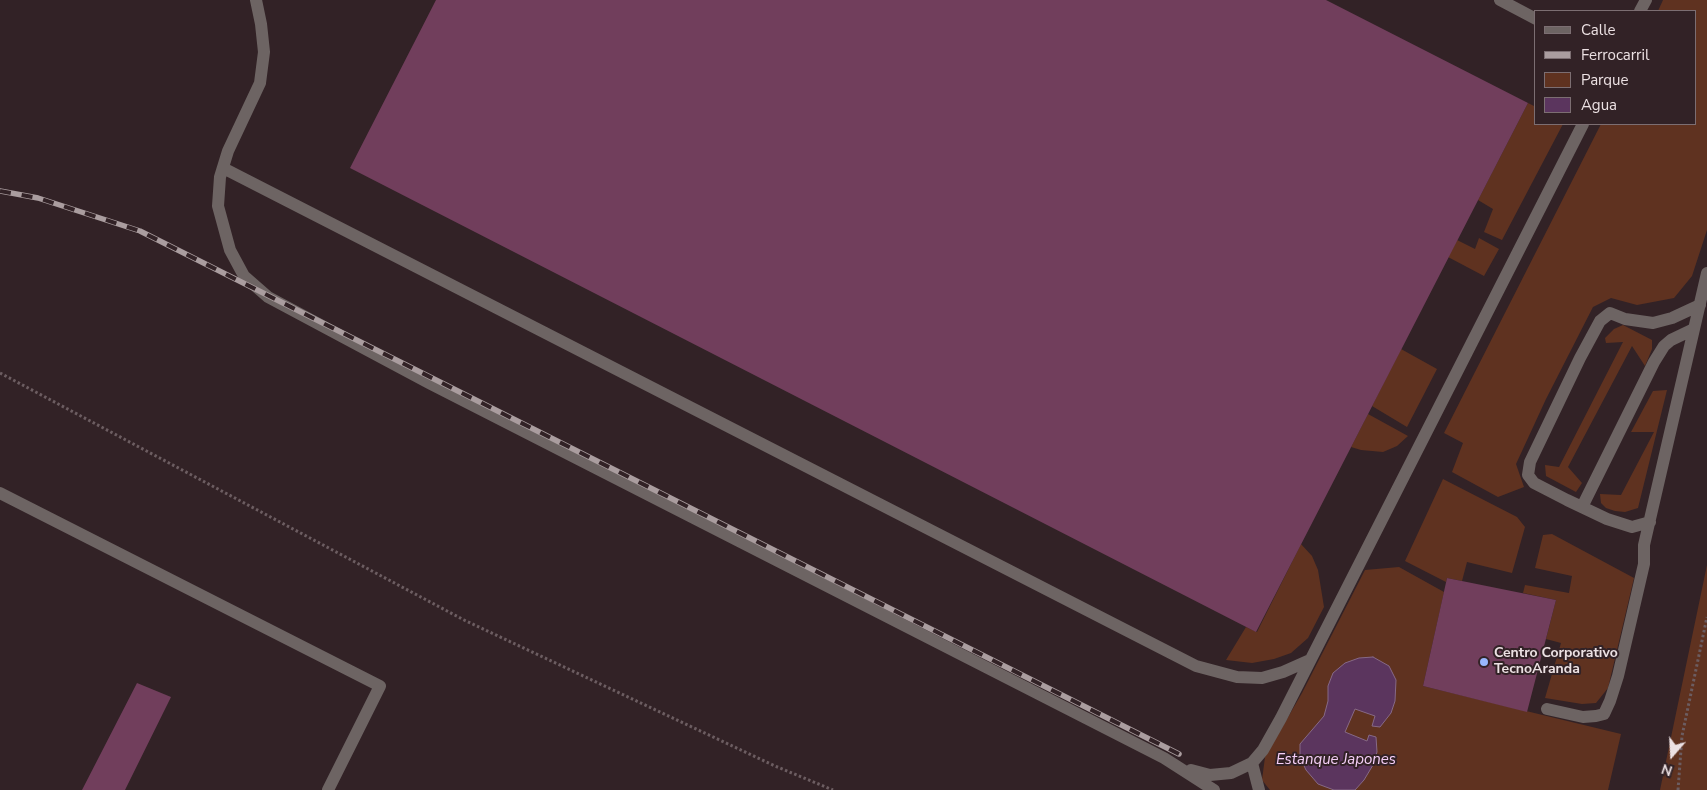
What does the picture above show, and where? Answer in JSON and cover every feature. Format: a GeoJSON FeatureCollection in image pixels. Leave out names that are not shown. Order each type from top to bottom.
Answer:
{"type":"FeatureCollection","features":[{"type":"Feature","properties":{"kind":"lane"},"geometry":{"type":"LineString","coordinates":[[256,0],[264,52],[260,83],[228,151],[220,177],[218,206],[230,250],[244,276],[268,297],[429,383],[1164,758],[1214,790]]}},
{"type":"Feature","properties":{"kind":"lane"},"geometry":{"type":"LineString","coordinates":[[1500,0],[1534,17]]}},
{"type":"Feature","properties":{"kind":"lane"},"geometry":{"type":"LineString","coordinates":[[1179,767],[1210,775],[1231,773],[1252,763],[1263,750],[1582,125]]}},
{"type":"Feature","properties":{"kind":"lane"},"geometry":{"type":"LineString","coordinates":[[223,168],[1196,666],[1237,677],[1262,678],[1283,672],[1310,660]]}},
{"type":"Feature","properties":{"kind":"lane"},"geometry":{"type":"LineString","coordinates":[[1547,709],[1583,716],[1604,714],[1610,701],[1618,676],[1644,564],[1644,545],[1707,274]]}},
{"type":"Feature","properties":{"kind":"lane"},"geometry":{"type":"LineString","coordinates":[[1650,522],[1632,527],[1607,519],[1534,483],[1528,475],[1530,462],[1600,321],[1610,313],[1625,319],[1653,323],[1672,318],[1700,304]]}},
{"type":"Feature","properties":{"kind":"lane"},"geometry":{"type":"LineString","coordinates":[[1582,507],[1654,362],[1664,346],[1671,340],[1694,329]]}},
{"type":"Feature","properties":{"kind":"lane"},"geometry":{"type":"LineString","coordinates":[[0,493],[380,686],[328,790]]}},
{"type":"Feature","properties":{"kind":"lane"},"geometry":{"type":"LineString","coordinates":[[1252,763],[1258,790]]}},
{"type":"Feature","properties":{"kind":"path"},"geometry":{"type":"LineString","coordinates":[[0,373],[464,620],[775,766],[833,790]]}},
{"type":"Feature","properties":{"kind":"path"},"geometry":{"type":"LineString","coordinates":[[1678,790],[1682,736],[1707,617]]}},
{"type":"Feature","properties":{"kind":"green space"},"geometry":{"type":"Polygon","coordinates":[[[1663,0],[1707,0],[1707,230],[1692,276],[1674,298],[1637,305],[1611,298],[1593,307],[1546,399],[1516,464],[1524,487],[1498,497],[1452,472],[1463,443],[1444,433],[1600,125],[1697,125],[1697,10],[1658,10],[1663,0]]]}},
{"type":"Feature","properties":{"kind":"green space"},"geometry":{"type":"Polygon","coordinates":[[[1528,103],[1534,106],[1534,125],[1562,125],[1502,240],[1484,232],[1493,209],[1478,200],[1528,103]]]}},
{"type":"Feature","properties":{"kind":"green space"},"geometry":{"type":"Polygon","coordinates":[[[1479,238],[1499,249],[1484,276],[1448,257],[1457,240],[1475,249],[1479,238]]]}},
{"type":"Feature","properties":{"kind":"green space"},"geometry":{"type":"Polygon","coordinates":[[[1623,325],[1652,340],[1652,349],[1645,366],[1632,346],[1568,467],[1582,483],[1576,492],[1546,476],[1545,465],[1559,467],[1623,342],[1606,343],[1605,338],[1614,329],[1623,325]]]}},
{"type":"Feature","properties":{"kind":"green space"},"geometry":{"type":"Polygon","coordinates":[[[1401,349],[1437,369],[1407,427],[1372,406],[1401,349]]]}},
{"type":"Feature","properties":{"kind":"green space"},"geometry":{"type":"Polygon","coordinates":[[[1667,390],[1638,508],[1625,512],[1606,508],[1601,503],[1600,494],[1621,495],[1654,432],[1631,432],[1653,391],[1667,390]]]}},
{"type":"Feature","properties":{"kind":"green space"},"geometry":{"type":"Polygon","coordinates":[[[1368,414],[1408,436],[1397,446],[1383,452],[1351,447],[1368,414]]]}},
{"type":"Feature","properties":{"kind":"green space"},"geometry":{"type":"Polygon","coordinates":[[[1443,479],[1517,517],[1525,527],[1512,573],[1467,562],[1462,581],[1447,578],[1446,582],[1405,561],[1443,479]]]}},
{"type":"Feature","properties":{"kind":"green space"},"geometry":{"type":"Polygon","coordinates":[[[1552,534],[1634,578],[1608,688],[1596,703],[1582,704],[1545,698],[1561,643],[1546,639],[1556,600],[1523,593],[1525,585],[1569,593],[1572,576],[1535,568],[1543,535],[1552,534]]]}},
{"type":"Feature","properties":{"kind":"green space"},"geometry":{"type":"Polygon","coordinates":[[[1301,544],[1312,556],[1318,570],[1324,607],[1308,638],[1291,653],[1274,659],[1252,663],[1226,660],[1246,627],[1257,632],[1301,544]]]}},
{"type":"Feature","properties":{"kind":"green space"},"geometry":{"type":"Polygon","coordinates":[[[1707,565],[1707,790],[1660,790],[1707,565]]]}},
{"type":"Feature","properties":{"kind":"green space"},"geometry":{"type":"Polygon","coordinates":[[[1399,567],[1444,592],[1423,686],[1621,734],[1608,790],[1270,790],[1262,780],[1265,757],[1302,693],[1365,570],[1399,567]]]}},
{"type":"Feature","properties":{"kind":"water","name":"Estanque Japones"},"geometry":{"type":"Polygon","coordinates":[[[1373,657],[1389,666],[1396,680],[1395,701],[1391,713],[1380,727],[1372,726],[1375,716],[1355,709],[1345,732],[1367,741],[1369,735],[1376,737],[1377,752],[1373,765],[1355,790],[1334,790],[1318,784],[1306,770],[1300,757],[1300,744],[1324,716],[1328,701],[1328,686],[1333,673],[1345,663],[1359,658],[1373,657]]]}},
{"type":"Feature","properties":{"kind":"building"},"geometry":{"type":"Polygon","coordinates":[[[436,0],[1326,0],[1528,103],[1256,632],[350,168],[436,0]]]}},
{"type":"Feature","properties":{"kind":"building","name":"Centro Corporativo TecnoAranda"},"geometry":{"type":"Polygon","coordinates":[[[1447,578],[1556,600],[1527,712],[1423,686],[1447,578]]]}},
{"type":"Feature","properties":{"kind":"building"},"geometry":{"type":"Polygon","coordinates":[[[137,683],[171,697],[125,790],[82,790],[137,683]]]}},
{"type":"Feature","properties":{"kind":"railway"},"geometry":{"type":"LineString","coordinates":[[0,191],[38,198],[140,231],[1179,754]]}},
{"type":"Feature","properties":{"kind":"place","name":"Centro Corporativo TecnoAranda"},"geometry":{"type":"Point","coordinates":[1484,662]}}]}
